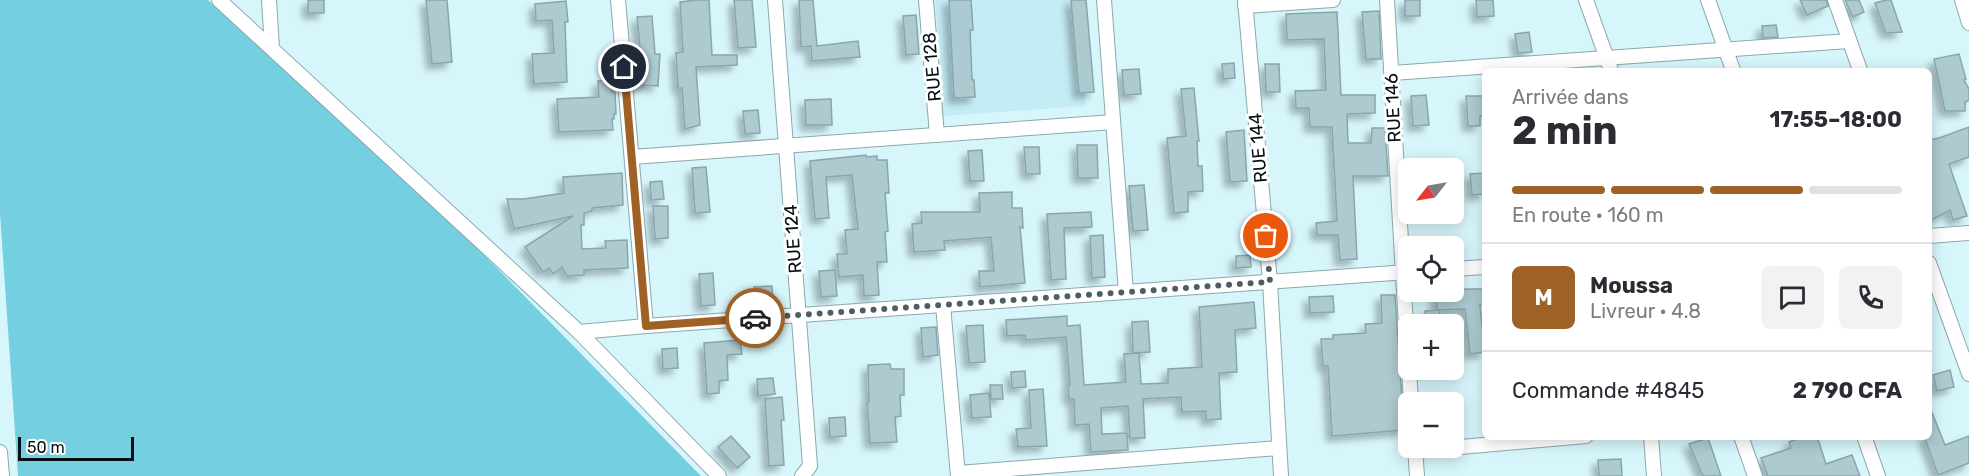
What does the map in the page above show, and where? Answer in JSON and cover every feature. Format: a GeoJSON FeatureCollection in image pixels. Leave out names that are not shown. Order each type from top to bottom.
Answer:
{"type":"FeatureCollection","features":[{"type":"Feature","properties":{"kind":"street"},"geometry":{"type":"LineString","coordinates":[[219,0],[579,332],[719,476]]}},
{"type":"Feature","properties":{"kind":"street"},"geometry":{"type":"LineString","coordinates":[[268,0],[272,48]]}},
{"type":"Feature","properties":{"kind":"street"},"geometry":{"type":"LineString","coordinates":[[618,0],[646,326]]}},
{"type":"Feature","properties":{"kind":"street","name":"RUE 124"},"geometry":{"type":"LineString","coordinates":[[776,0],[810,466],[802,476]]}},
{"type":"Feature","properties":{"kind":"street","name":"RUE 128"},"geometry":{"type":"LineString","coordinates":[[926,0],[938,135]]}},
{"type":"Feature","properties":{"kind":"street"},"geometry":{"type":"LineString","coordinates":[[1104,0],[1126,292]]}},
{"type":"Feature","properties":{"kind":"street"},"geometry":{"type":"LineString","coordinates":[[1245,3],[1333,0]]}},
{"type":"Feature","properties":{"kind":"street","name":"RUE 146"},"geometry":{"type":"LineString","coordinates":[[1387,0],[1403,236]]}},
{"type":"Feature","properties":{"kind":"street"},"geometry":{"type":"LineString","coordinates":[[1586,0],[1609,64]]}},
{"type":"Feature","properties":{"kind":"street"},"geometry":{"type":"LineString","coordinates":[[1708,0],[1732,68]]}},
{"type":"Feature","properties":{"kind":"street"},"geometry":{"type":"LineString","coordinates":[[1835,0],[1859,68]]}},
{"type":"Feature","properties":{"kind":"street"},"geometry":{"type":"LineString","coordinates":[[1962,0],[1969,23]]}},
{"type":"Feature","properties":{"kind":"street","name":"RUE 144"},"geometry":{"type":"LineString","coordinates":[[1245,3],[1270,282],[1281,476]]}},
{"type":"Feature","properties":{"kind":"street"},"geometry":{"type":"LineString","coordinates":[[1513,68],[1609,64],[1726,49],[1849,41]]}},
{"type":"Feature","properties":{"kind":"street"},"geometry":{"type":"LineString","coordinates":[[1392,73],[1482,69]]}},
{"type":"Feature","properties":{"kind":"street"},"geometry":{"type":"LineString","coordinates":[[632,157],[1113,122]]}},
{"type":"Feature","properties":{"kind":"street"},"geometry":{"type":"LineString","coordinates":[[1932,236],[1969,233]]}},
{"type":"Feature","properties":{"kind":"street"},"geometry":{"type":"LineString","coordinates":[[1464,268],[1482,267]]}},
{"type":"Feature","properties":{"kind":"street"},"geometry":{"type":"LineString","coordinates":[[1932,270],[1969,374]]}},
{"type":"Feature","properties":{"kind":"street"},"geometry":{"type":"LineString","coordinates":[[579,332],[1398,273]]}},
{"type":"Feature","properties":{"kind":"street"},"geometry":{"type":"LineString","coordinates":[[943,305],[958,474],[1279,448]]}},
{"type":"Feature","properties":{"kind":"street"},"geometry":{"type":"LineString","coordinates":[[1464,445],[1533,440]]}},
{"type":"Feature","properties":{"kind":"street"},"geometry":{"type":"LineString","coordinates":[[1652,440],[1654,476]]}},
{"type":"Feature","properties":{"kind":"street"},"geometry":{"type":"LineString","coordinates":[[1742,440],[1755,476]]}},
{"type":"Feature","properties":{"kind":"street"},"geometry":{"type":"LineString","coordinates":[[1864,440],[1878,476]]}},
{"type":"Feature","properties":{"kind":"street"},"geometry":{"type":"LineString","coordinates":[[0,452],[2,476]]}},
{"type":"Feature","properties":{"kind":"street"},"geometry":{"type":"LineString","coordinates":[[1416,458],[1417,476]]}},
{"type":"Feature","properties":{"kind":"street"},"geometry":{"type":"LineString","coordinates":[[1103,462],[1104,476]]}},
{"type":"Feature","properties":{"kind":"shaded area"},"geometry":{"type":"Polygon","coordinates":[[[0,0],[208,0],[439,209],[701,476],[18,476],[0,213],[0,0]]]}},
{"type":"Feature","properties":{"kind":"shaded area"},"geometry":{"type":"Polygon","coordinates":[[[935,0],[1078,0],[1086,106],[943,116],[935,0]]]}},
{"type":"Feature","properties":{"kind":"building"},"geometry":{"type":"Polygon","coordinates":[[[308,0],[324,0],[324,13],[308,13],[308,0]]]}},
{"type":"Feature","properties":{"kind":"building"},"geometry":{"type":"Polygon","coordinates":[[[426,0],[447,0],[452,62],[432,64],[426,0]]]}},
{"type":"Feature","properties":{"kind":"building"},"geometry":{"type":"Polygon","coordinates":[[[709,0],[712,55],[737,55],[737,65],[696,67],[700,125],[685,129],[682,88],[678,88],[676,53],[683,52],[680,2],[709,0]]]}},
{"type":"Feature","properties":{"kind":"building"},"geometry":{"type":"Polygon","coordinates":[[[734,0],[752,0],[756,47],[738,48],[734,0]]]}},
{"type":"Feature","properties":{"kind":"building"},"geometry":{"type":"Polygon","coordinates":[[[799,0],[813,0],[817,46],[858,41],[860,57],[812,61],[811,46],[801,47],[799,0]]]}},
{"type":"Feature","properties":{"kind":"building"},"geometry":{"type":"Polygon","coordinates":[[[949,0],[971,0],[972,80],[974,80],[975,97],[954,98],[949,0]]]}},
{"type":"Feature","properties":{"kind":"building"},"geometry":{"type":"Polygon","coordinates":[[[1071,0],[1086,0],[1094,92],[1079,93],[1071,0]]]}},
{"type":"Feature","properties":{"kind":"building"},"geometry":{"type":"Polygon","coordinates":[[[1405,0],[1420,0],[1420,16],[1405,16],[1405,0]]]}},
{"type":"Feature","properties":{"kind":"building"},"geometry":{"type":"Polygon","coordinates":[[[1476,0],[1493,0],[1494,16],[1477,17],[1476,0]]]}},
{"type":"Feature","properties":{"kind":"building"},"geometry":{"type":"Polygon","coordinates":[[[1800,0],[1826,0],[1828,6],[1807,15],[1800,0]]]}},
{"type":"Feature","properties":{"kind":"building"},"geometry":{"type":"Polygon","coordinates":[[[1845,0],[1859,0],[1864,12],[1853,17],[1845,0]]]}},
{"type":"Feature","properties":{"kind":"building"},"geometry":{"type":"Polygon","coordinates":[[[1891,0],[1902,32],[1886,33],[1875,3],[1891,0]]]}},
{"type":"Feature","properties":{"kind":"building"},"geometry":{"type":"Polygon","coordinates":[[[566,1],[567,82],[534,84],[532,54],[554,53],[552,20],[536,21],[535,4],[566,1]]]}},
{"type":"Feature","properties":{"kind":"building"},"geometry":{"type":"Polygon","coordinates":[[[1379,11],[1381,59],[1366,59],[1362,12],[1379,11]]]}},
{"type":"Feature","properties":{"kind":"building"},"geometry":{"type":"Polygon","coordinates":[[[1337,12],[1341,95],[1375,95],[1375,113],[1347,114],[1348,143],[1371,143],[1372,128],[1385,128],[1388,176],[1353,176],[1357,259],[1340,260],[1338,235],[1317,235],[1316,223],[1337,221],[1332,127],[1310,127],[1309,108],[1296,108],[1295,91],[1326,90],[1324,39],[1287,40],[1286,14],[1337,12]]]}},
{"type":"Feature","properties":{"kind":"building"},"geometry":{"type":"Polygon","coordinates":[[[916,15],[919,54],[906,55],[903,16],[916,15]]]}},
{"type":"Feature","properties":{"kind":"building"},"geometry":{"type":"Polygon","coordinates":[[[652,16],[655,54],[660,54],[658,86],[641,85],[642,70],[637,17],[652,16]]]}},
{"type":"Feature","properties":{"kind":"building"},"geometry":{"type":"Polygon","coordinates":[[[1776,25],[1778,37],[1763,38],[1762,26],[1776,25]]]}},
{"type":"Feature","properties":{"kind":"building"},"geometry":{"type":"Polygon","coordinates":[[[1529,32],[1532,52],[1518,53],[1515,34],[1529,32]]]}},
{"type":"Feature","properties":{"kind":"building"},"geometry":{"type":"Polygon","coordinates":[[[1959,54],[1966,79],[1964,80],[1969,89],[1969,100],[1965,102],[1965,111],[1945,111],[1934,59],[1959,54]]]}},
{"type":"Feature","properties":{"kind":"building"},"geometry":{"type":"Polygon","coordinates":[[[1234,63],[1235,78],[1223,79],[1222,64],[1234,63]]]}},
{"type":"Feature","properties":{"kind":"building"},"geometry":{"type":"Polygon","coordinates":[[[1265,64],[1279,64],[1280,92],[1266,92],[1265,64]]]}},
{"type":"Feature","properties":{"kind":"building"},"geometry":{"type":"Polygon","coordinates":[[[1139,69],[1141,94],[1124,95],[1122,70],[1139,69]]]}},
{"type":"Feature","properties":{"kind":"building"},"geometry":{"type":"Polygon","coordinates":[[[612,80],[616,114],[612,119],[613,130],[559,132],[557,99],[599,97],[598,81],[612,80]]]}},
{"type":"Feature","properties":{"kind":"building"},"geometry":{"type":"Polygon","coordinates":[[[1194,88],[1199,141],[1197,141],[1198,166],[1202,166],[1203,191],[1188,192],[1188,212],[1174,213],[1167,138],[1186,136],[1181,89],[1194,88]]]}},
{"type":"Feature","properties":{"kind":"building"},"geometry":{"type":"Polygon","coordinates":[[[1426,95],[1429,125],[1413,126],[1411,96],[1426,95]]]}},
{"type":"Feature","properties":{"kind":"building"},"geometry":{"type":"Polygon","coordinates":[[[1466,96],[1482,96],[1480,126],[1468,126],[1466,96]]]}},
{"type":"Feature","properties":{"kind":"building"},"geometry":{"type":"Polygon","coordinates":[[[831,99],[832,125],[806,125],[805,100],[831,99]]]}},
{"type":"Feature","properties":{"kind":"building"},"geometry":{"type":"Polygon","coordinates":[[[758,110],[760,133],[745,134],[743,111],[758,110]]]}},
{"type":"Feature","properties":{"kind":"building"},"geometry":{"type":"Polygon","coordinates":[[[1969,127],[1969,157],[1949,164],[1967,216],[1953,220],[1950,210],[1932,219],[1932,139],[1969,127]]]}},
{"type":"Feature","properties":{"kind":"building"},"geometry":{"type":"Polygon","coordinates":[[[1244,130],[1247,181],[1230,182],[1226,132],[1244,130]]]}},
{"type":"Feature","properties":{"kind":"building"},"geometry":{"type":"Polygon","coordinates":[[[1077,145],[1097,145],[1098,178],[1078,178],[1077,145]]]}},
{"type":"Feature","properties":{"kind":"building"},"geometry":{"type":"Polygon","coordinates":[[[1024,147],[1039,147],[1040,174],[1026,174],[1024,147]]]}},
{"type":"Feature","properties":{"kind":"building"},"geometry":{"type":"Polygon","coordinates":[[[982,150],[984,181],[970,181],[968,151],[982,150]]]}},
{"type":"Feature","properties":{"kind":"building"},"geometry":{"type":"Polygon","coordinates":[[[866,155],[866,157],[877,156],[877,160],[887,160],[889,193],[885,193],[888,231],[885,232],[887,262],[877,262],[879,295],[864,296],[863,275],[839,277],[837,254],[847,254],[845,230],[858,229],[852,175],[826,177],[829,218],[815,219],[810,161],[866,155]]]}},
{"type":"Feature","properties":{"kind":"building"},"geometry":{"type":"Polygon","coordinates":[[[706,167],[710,212],[695,213],[692,168],[706,167]]]}},
{"type":"Feature","properties":{"kind":"building"},"geometry":{"type":"Polygon","coordinates":[[[622,173],[623,205],[592,208],[592,211],[584,213],[584,225],[581,225],[582,249],[606,248],[605,241],[627,240],[628,268],[584,270],[584,275],[567,276],[562,267],[553,274],[549,268],[543,272],[525,247],[573,216],[514,229],[507,199],[564,193],[563,177],[622,173]]]}},
{"type":"Feature","properties":{"kind":"building"},"geometry":{"type":"Polygon","coordinates":[[[1482,173],[1482,194],[1472,195],[1470,174],[1482,173]]]}},
{"type":"Feature","properties":{"kind":"building"},"geometry":{"type":"Polygon","coordinates":[[[662,181],[664,199],[651,200],[650,182],[662,181]]]}},
{"type":"Feature","properties":{"kind":"building"},"geometry":{"type":"Polygon","coordinates":[[[1144,185],[1148,230],[1133,231],[1129,186],[1144,185]]]}},
{"type":"Feature","properties":{"kind":"building"},"geometry":{"type":"Polygon","coordinates":[[[1012,192],[1012,208],[1022,208],[1023,228],[1020,227],[1025,283],[980,287],[979,271],[994,271],[991,237],[944,241],[945,250],[914,252],[912,224],[922,223],[921,212],[980,212],[979,193],[1012,192]]]}},
{"type":"Feature","properties":{"kind":"building"},"geometry":{"type":"Polygon","coordinates":[[[653,206],[668,206],[668,238],[655,239],[653,206]]]}},
{"type":"Feature","properties":{"kind":"building"},"geometry":{"type":"Polygon","coordinates":[[[1091,212],[1092,227],[1064,228],[1066,279],[1051,280],[1047,214],[1091,212]]]}},
{"type":"Feature","properties":{"kind":"building"},"geometry":{"type":"Polygon","coordinates":[[[1103,235],[1105,277],[1092,278],[1090,236],[1103,235]]]}},
{"type":"Feature","properties":{"kind":"building"},"geometry":{"type":"Polygon","coordinates":[[[1250,255],[1251,267],[1236,268],[1236,256],[1250,255]]]}},
{"type":"Feature","properties":{"kind":"building"},"geometry":{"type":"Polygon","coordinates":[[[835,270],[837,296],[821,297],[819,271],[835,270]]]}},
{"type":"Feature","properties":{"kind":"building"},"geometry":{"type":"Polygon","coordinates":[[[713,273],[715,305],[701,306],[699,274],[713,273]]]}},
{"type":"Feature","properties":{"kind":"building"},"geometry":{"type":"Polygon","coordinates":[[[772,286],[773,301],[755,302],[754,287],[772,286]]]}},
{"type":"Feature","properties":{"kind":"building"},"geometry":{"type":"Polygon","coordinates":[[[1464,289],[1482,289],[1482,305],[1480,305],[1482,352],[1470,354],[1465,309],[1437,310],[1437,302],[1464,302],[1464,289]]]}},
{"type":"Feature","properties":{"kind":"building"},"geometry":{"type":"Polygon","coordinates":[[[1381,295],[1395,295],[1398,380],[1401,380],[1401,392],[1398,392],[1398,430],[1332,436],[1328,366],[1323,366],[1321,339],[1333,339],[1333,335],[1366,333],[1365,324],[1382,323],[1381,295]]]}},
{"type":"Feature","properties":{"kind":"building"},"geometry":{"type":"Polygon","coordinates":[[[1333,296],[1334,312],[1310,313],[1309,297],[1333,296]]]}},
{"type":"Feature","properties":{"kind":"building"},"geometry":{"type":"Polygon","coordinates":[[[1254,302],[1256,328],[1235,330],[1237,372],[1219,373],[1221,419],[1206,420],[1206,411],[1182,412],[1181,397],[1143,399],[1145,438],[1130,438],[1128,406],[1101,408],[1102,434],[1127,433],[1128,450],[1091,452],[1089,424],[1075,425],[1074,399],[1069,399],[1066,337],[1026,340],[1025,335],[1007,336],[1006,320],[1067,316],[1067,326],[1080,325],[1084,385],[1126,382],[1124,354],[1139,353],[1141,384],[1168,383],[1168,369],[1202,367],[1199,307],[1254,302]]]}},
{"type":"Feature","properties":{"kind":"building"},"geometry":{"type":"Polygon","coordinates":[[[1439,310],[1440,314],[1425,314],[1425,311],[1439,310]]]}},
{"type":"Feature","properties":{"kind":"building"},"geometry":{"type":"Polygon","coordinates":[[[1148,321],[1150,352],[1133,353],[1132,322],[1148,321]]]}},
{"type":"Feature","properties":{"kind":"building"},"geometry":{"type":"Polygon","coordinates":[[[983,325],[985,362],[969,363],[966,326],[983,325]]]}},
{"type":"Feature","properties":{"kind":"building"},"geometry":{"type":"Polygon","coordinates":[[[936,327],[938,355],[923,357],[921,328],[936,327]]]}},
{"type":"Feature","properties":{"kind":"building"},"geometry":{"type":"Polygon","coordinates":[[[740,340],[742,354],[727,355],[728,380],[719,381],[719,393],[707,394],[704,343],[740,340]]]}},
{"type":"Feature","properties":{"kind":"building"},"geometry":{"type":"Polygon","coordinates":[[[677,348],[678,368],[663,369],[662,349],[677,348]]]}},
{"type":"Feature","properties":{"kind":"building"},"geometry":{"type":"Polygon","coordinates":[[[890,364],[891,369],[904,369],[904,395],[900,395],[901,416],[895,417],[897,442],[870,443],[867,402],[869,402],[868,365],[890,364]]]}},
{"type":"Feature","properties":{"kind":"building"},"geometry":{"type":"Polygon","coordinates":[[[1950,370],[1954,387],[1937,391],[1933,375],[1950,370]]]}},
{"type":"Feature","properties":{"kind":"building"},"geometry":{"type":"Polygon","coordinates":[[[1025,371],[1026,387],[1012,388],[1011,372],[1025,371]]]}},
{"type":"Feature","properties":{"kind":"building"},"geometry":{"type":"Polygon","coordinates":[[[773,378],[775,394],[758,396],[757,379],[773,378]]]}},
{"type":"Feature","properties":{"kind":"building"},"geometry":{"type":"Polygon","coordinates":[[[990,385],[1002,385],[1003,399],[991,399],[990,385]]]}},
{"type":"Feature","properties":{"kind":"building"},"geometry":{"type":"Polygon","coordinates":[[[1043,389],[1047,446],[1018,447],[1016,429],[1031,428],[1029,390],[1043,389]]]}},
{"type":"Feature","properties":{"kind":"building"},"geometry":{"type":"Polygon","coordinates":[[[989,393],[991,417],[972,418],[970,395],[989,393]]]}},
{"type":"Feature","properties":{"kind":"building"},"geometry":{"type":"Polygon","coordinates":[[[782,397],[784,465],[769,466],[765,399],[782,397]]]}},
{"type":"Feature","properties":{"kind":"building"},"geometry":{"type":"Polygon","coordinates":[[[1932,412],[1945,445],[1969,436],[1969,463],[1938,475],[1925,440],[1932,440],[1932,412]]]}},
{"type":"Feature","properties":{"kind":"building"},"geometry":{"type":"Polygon","coordinates":[[[845,417],[846,436],[830,437],[829,418],[845,417]]]}},
{"type":"Feature","properties":{"kind":"building"},"geometry":{"type":"Polygon","coordinates":[[[731,436],[750,457],[737,468],[718,447],[731,436]]]}},
{"type":"Feature","properties":{"kind":"building"},"geometry":{"type":"Polygon","coordinates":[[[1709,440],[1721,476],[1703,476],[1689,444],[1709,440]]]}},
{"type":"Feature","properties":{"kind":"building"},"geometry":{"type":"Polygon","coordinates":[[[1818,440],[1826,464],[1852,455],[1860,476],[1768,476],[1761,458],[1791,448],[1789,442],[1818,440]]]}},
{"type":"Feature","properties":{"kind":"building"},"geometry":{"type":"Polygon","coordinates":[[[1621,459],[1622,476],[1599,476],[1598,460],[1621,459]]]}},
{"type":"Feature","properties":{"kind":"way so far"},"geometry":{"type":"LineString","coordinates":[[755,318],[1270,282],[1266,236]]}},
{"type":"Feature","properties":{"kind":"route"},"geometry":{"type":"LineString","coordinates":[[624,67],[646,326],[755,318]]}}]}
